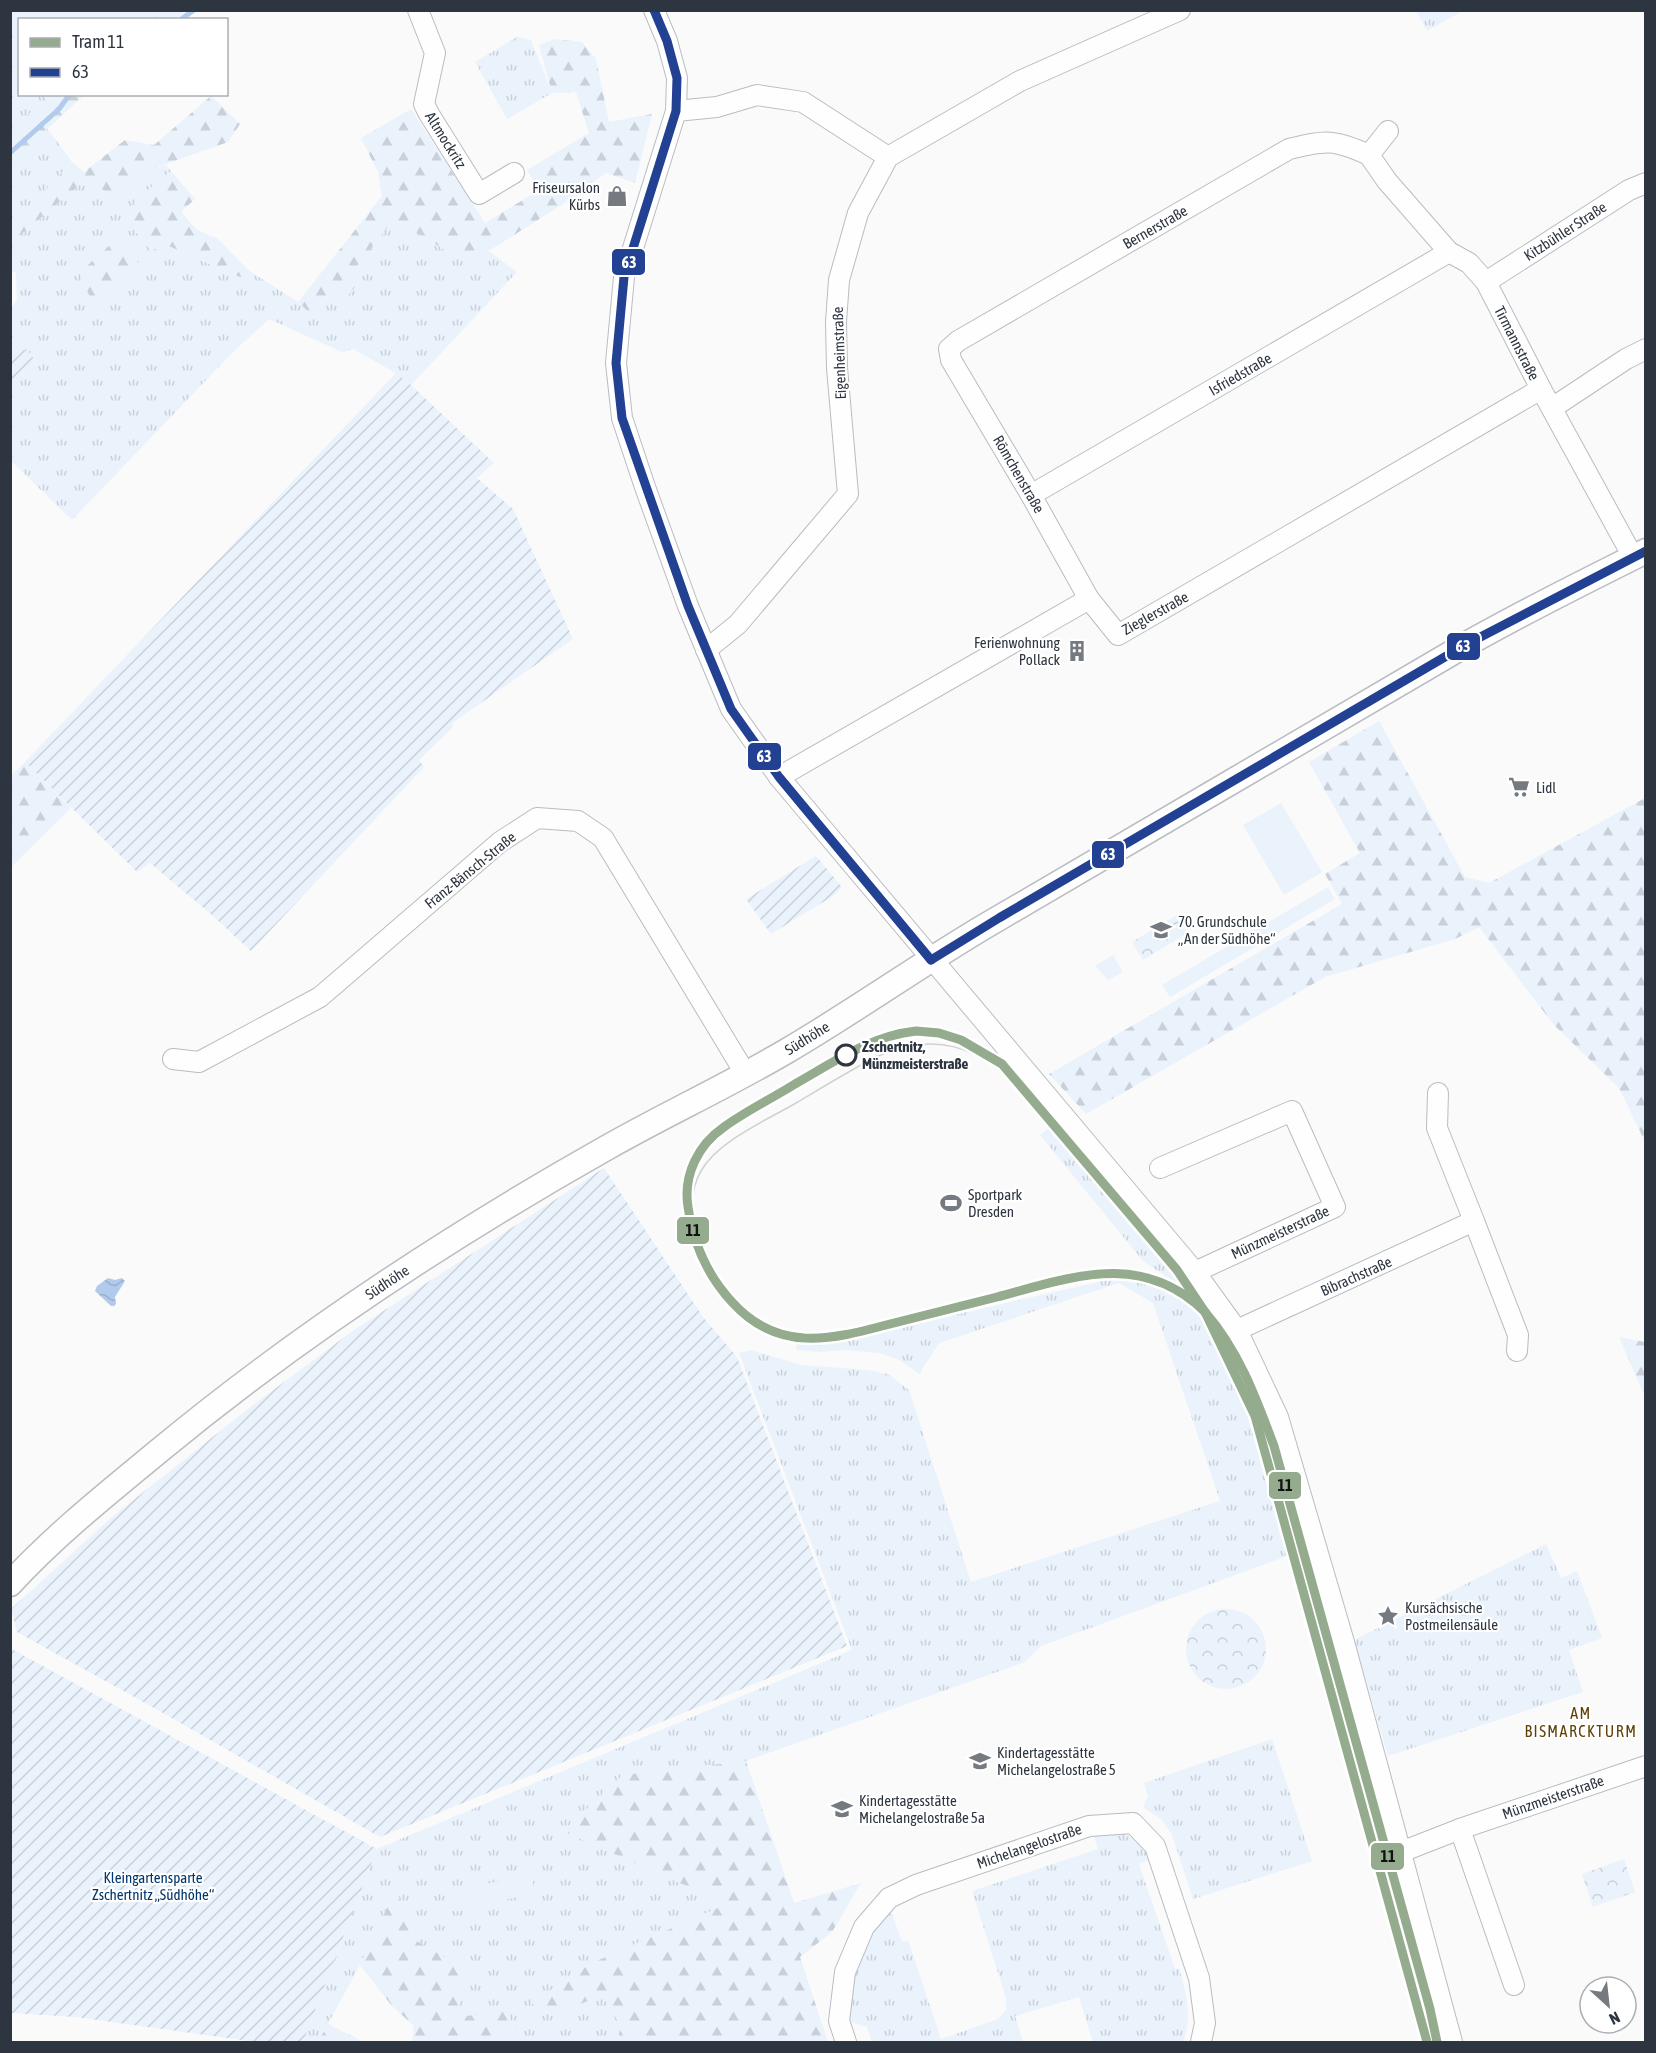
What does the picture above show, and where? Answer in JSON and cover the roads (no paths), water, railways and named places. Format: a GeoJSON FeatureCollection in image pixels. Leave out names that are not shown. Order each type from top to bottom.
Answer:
{"type":"FeatureCollection","features":[{"type":"Feature","properties":{"kind":"street","name":"Altmockritz"},"geometry":{"type":"LineString","coordinates":[[418,10],[435,53],[424,104],[429,114],[479,194],[514,173]]}},
{"type":"Feature","properties":{"kind":"street"},"geometry":{"type":"LineString","coordinates":[[654,10],[667,41],[677,78],[676,111],[624,278],[616,363],[622,418],[687,606],[731,709],[779,777],[1195,1272],[1237,1330],[1278,1418],[1344,1642],[1452,2043]]}},
{"type":"Feature","properties":{"kind":"street"},"geometry":{"type":"LineString","coordinates":[[676,111],[717,107],[757,95],[803,102],[888,157],[1020,81],[1180,10]]}},
{"type":"Feature","properties":{"kind":"street"},"geometry":{"type":"LineString","coordinates":[[1369,155],[1388,131]]}},
{"type":"Feature","properties":{"kind":"street","name":"Bernerstraße"},"geometry":{"type":"LineString","coordinates":[[949,349],[968,335],[1289,149],[1319,141],[1346,144],[1369,155]]}},
{"type":"Feature","properties":{"kind":"street","name":"Tirmannstraße"},"geometry":{"type":"LineString","coordinates":[[1369,155],[1387,181],[1449,252],[1469,263],[1486,282],[1541,389],[1640,554]]}},
{"type":"Feature","properties":{"kind":"street","name":"Eigenheimstraße"},"geometry":{"type":"LineString","coordinates":[[706,650],[738,624],[848,494],[837,368],[836,322],[839,280],[858,213],[888,157]]}},
{"type":"Feature","properties":{"kind":"street","name":"Kitzbühler Straße"},"geometry":{"type":"LineString","coordinates":[[1486,282],[1629,190],[1646,183]]}},
{"type":"Feature","properties":{"kind":"street","name":"Isfriedstraße"},"geometry":{"type":"LineString","coordinates":[[1031,495],[1449,252]]}},
{"type":"Feature","properties":{"kind":"street","name":"Römchenstraße"},"geometry":{"type":"LineString","coordinates":[[949,349],[951,360],[1031,495],[1089,600]]}},
{"type":"Feature","properties":{"kind":"street"},"geometry":{"type":"LineString","coordinates":[[1552,408],[1626,359],[1646,349]]}},
{"type":"Feature","properties":{"kind":"street","name":"Zieglerstraße"},"geometry":{"type":"LineString","coordinates":[[1089,600],[1118,635],[1541,389]]}},
{"type":"Feature","properties":{"kind":"street","name":"Südhöhe"},"geometry":{"type":"LineString","coordinates":[[10,1584],[96,1502],[246,1380],[404,1270],[606,1148],[784,1053],[999,918],[1467,644],[1640,554]]}},
{"type":"Feature","properties":{"kind":"street"},"geometry":{"type":"LineString","coordinates":[[779,777],[1089,600]]}},
{"type":"Feature","properties":{"kind":"street","name":"Franz-Bänsch-Straße"},"geometry":{"type":"LineString","coordinates":[[174,1059],[199,1062],[320,997],[500,842],[537,818],[579,821],[603,838],[745,1074]]}},
{"type":"Feature","properties":{"kind":"street"},"geometry":{"type":"LineString","coordinates":[[1438,1093],[1437,1128],[1518,1335],[1517,1351]]}},
{"type":"Feature","properties":{"kind":"street","name":"Münzmeisterstraße"},"geometry":{"type":"LineString","coordinates":[[1160,1168],[1292,1111],[1335,1207],[1195,1272]]}},
{"type":"Feature","properties":{"kind":"street","name":"Bibrachstraße"},"geometry":{"type":"LineString","coordinates":[[1237,1330],[1474,1221]]}},
{"type":"Feature","properties":{"kind":"street","name":"Münzmeisterstraße"},"geometry":{"type":"LineString","coordinates":[[1401,1852],[1461,1828],[1646,1766]]}},
{"type":"Feature","properties":{"kind":"street","name":"Michelangelostraße"},"geometry":{"type":"LineString","coordinates":[[846,2043],[839,2021],[845,1972],[864,1927],[889,1898],[916,1885],[1089,1826],[1133,1823],[1155,1846],[1199,1978],[1205,2023],[1201,2043]]}},
{"type":"Feature","properties":{"kind":"street"},"geometry":{"type":"LineString","coordinates":[[1461,1828],[1514,1985]]}},
{"type":"Feature","properties":{"kind":"water"},"geometry":{"type":"Polygon","coordinates":[[[108,1278],[115,1280],[122,1278],[125,1281],[115,1297],[114,1306],[111,1306],[95,1291],[97,1286],[108,1278]]]}},
{"type":"Feature","properties":{"kind":"waterway"},"geometry":{"type":"LineString","coordinates":[[183,18],[194,10]]}},
{"type":"Feature","properties":{"kind":"waterway"},"geometry":{"type":"LineString","coordinates":[[10,153],[59,109],[69,96]]}},
{"type":"Feature","properties":{"kind":"tram line","name":"11"},"geometry":{"type":"LineString","coordinates":[[916,1031],[939,1033],[961,1040],[1002,1064],[1177,1270],[1205,1312],[1181,1293],[1156,1281],[1131,1275],[1106,1274],[1052,1282],[868,1330],[826,1338],[786,1336],[750,1318],[732,1302],[715,1281],[702,1258],[690,1220],[688,1184],[690,1172],[700,1152],[715,1134],[732,1121],[838,1059],[883,1038],[916,1031]]}},
{"type":"Feature","properties":{"kind":"tram line"},"geometry":{"type":"LineString","coordinates":[[696,1243],[692,1215],[694,1188],[701,1171],[709,1160],[744,1132],[876,1057],[918,1045],[936,1044],[954,1047],[988,1062],[1023,1087]]}},
{"type":"Feature","properties":{"kind":"tram line","name":"11"},"geometry":{"type":"LineString","coordinates":[[1205,1312],[1237,1359],[1274,1446],[1430,2009],[1437,2042]]}},
{"type":"Feature","properties":{"kind":"tram line","name":"11"},"geometry":{"type":"LineString","coordinates":[[1205,1312],[1255,1416],[1427,2042]]}},
{"type":"Feature","properties":{"kind":"place","name":"Friseursalon Kürbs"},"geometry":{"type":"Point","coordinates":[617,196]}},
{"type":"Feature","properties":{"kind":"place","name":"Ferienwohnung Pollack"},"geometry":{"type":"Point","coordinates":[1077,651]}},
{"type":"Feature","properties":{"kind":"place","name":"Lidl"},"geometry":{"type":"Point","coordinates":[1519,787]}},
{"type":"Feature","properties":{"kind":"place","name":"70. Grundschule „An der Südhöhe“"},"geometry":{"type":"Point","coordinates":[1161,930]}},
{"type":"Feature","properties":{"kind":"place","name":"Zschertnitz, Münzmeisterstraße"},"geometry":{"type":"Point","coordinates":[846,1055]}},
{"type":"Feature","properties":{"kind":"place","name":"Sportpark Dresden"},"geometry":{"type":"Point","coordinates":[951,1203]}},
{"type":"Feature","properties":{"kind":"place","name":"Kursächsische Postmeilensäule"},"geometry":{"type":"Point","coordinates":[1388,1616]}},
{"type":"Feature","properties":{"kind":"place","name":"Kindertagesstätte Michelangelostraße 5"},"geometry":{"type":"Point","coordinates":[980,1761]}},
{"type":"Feature","properties":{"kind":"place","name":"Kindertagesstätte Michelangelostraße 5a"},"geometry":{"type":"Point","coordinates":[842,1809]}},
{"type":"Feature","properties":{"kind":"district","name":"AM BISMARCKTURM"},"geometry":{"type":"Point","coordinates":[1581,1722]}},
{"type":"Feature","properties":{"kind":"park label","name":"Kleingartensparte Zschertnitz „Südhöhe“"},"geometry":{"type":"Point","coordinates":[153,1886]}}]}
